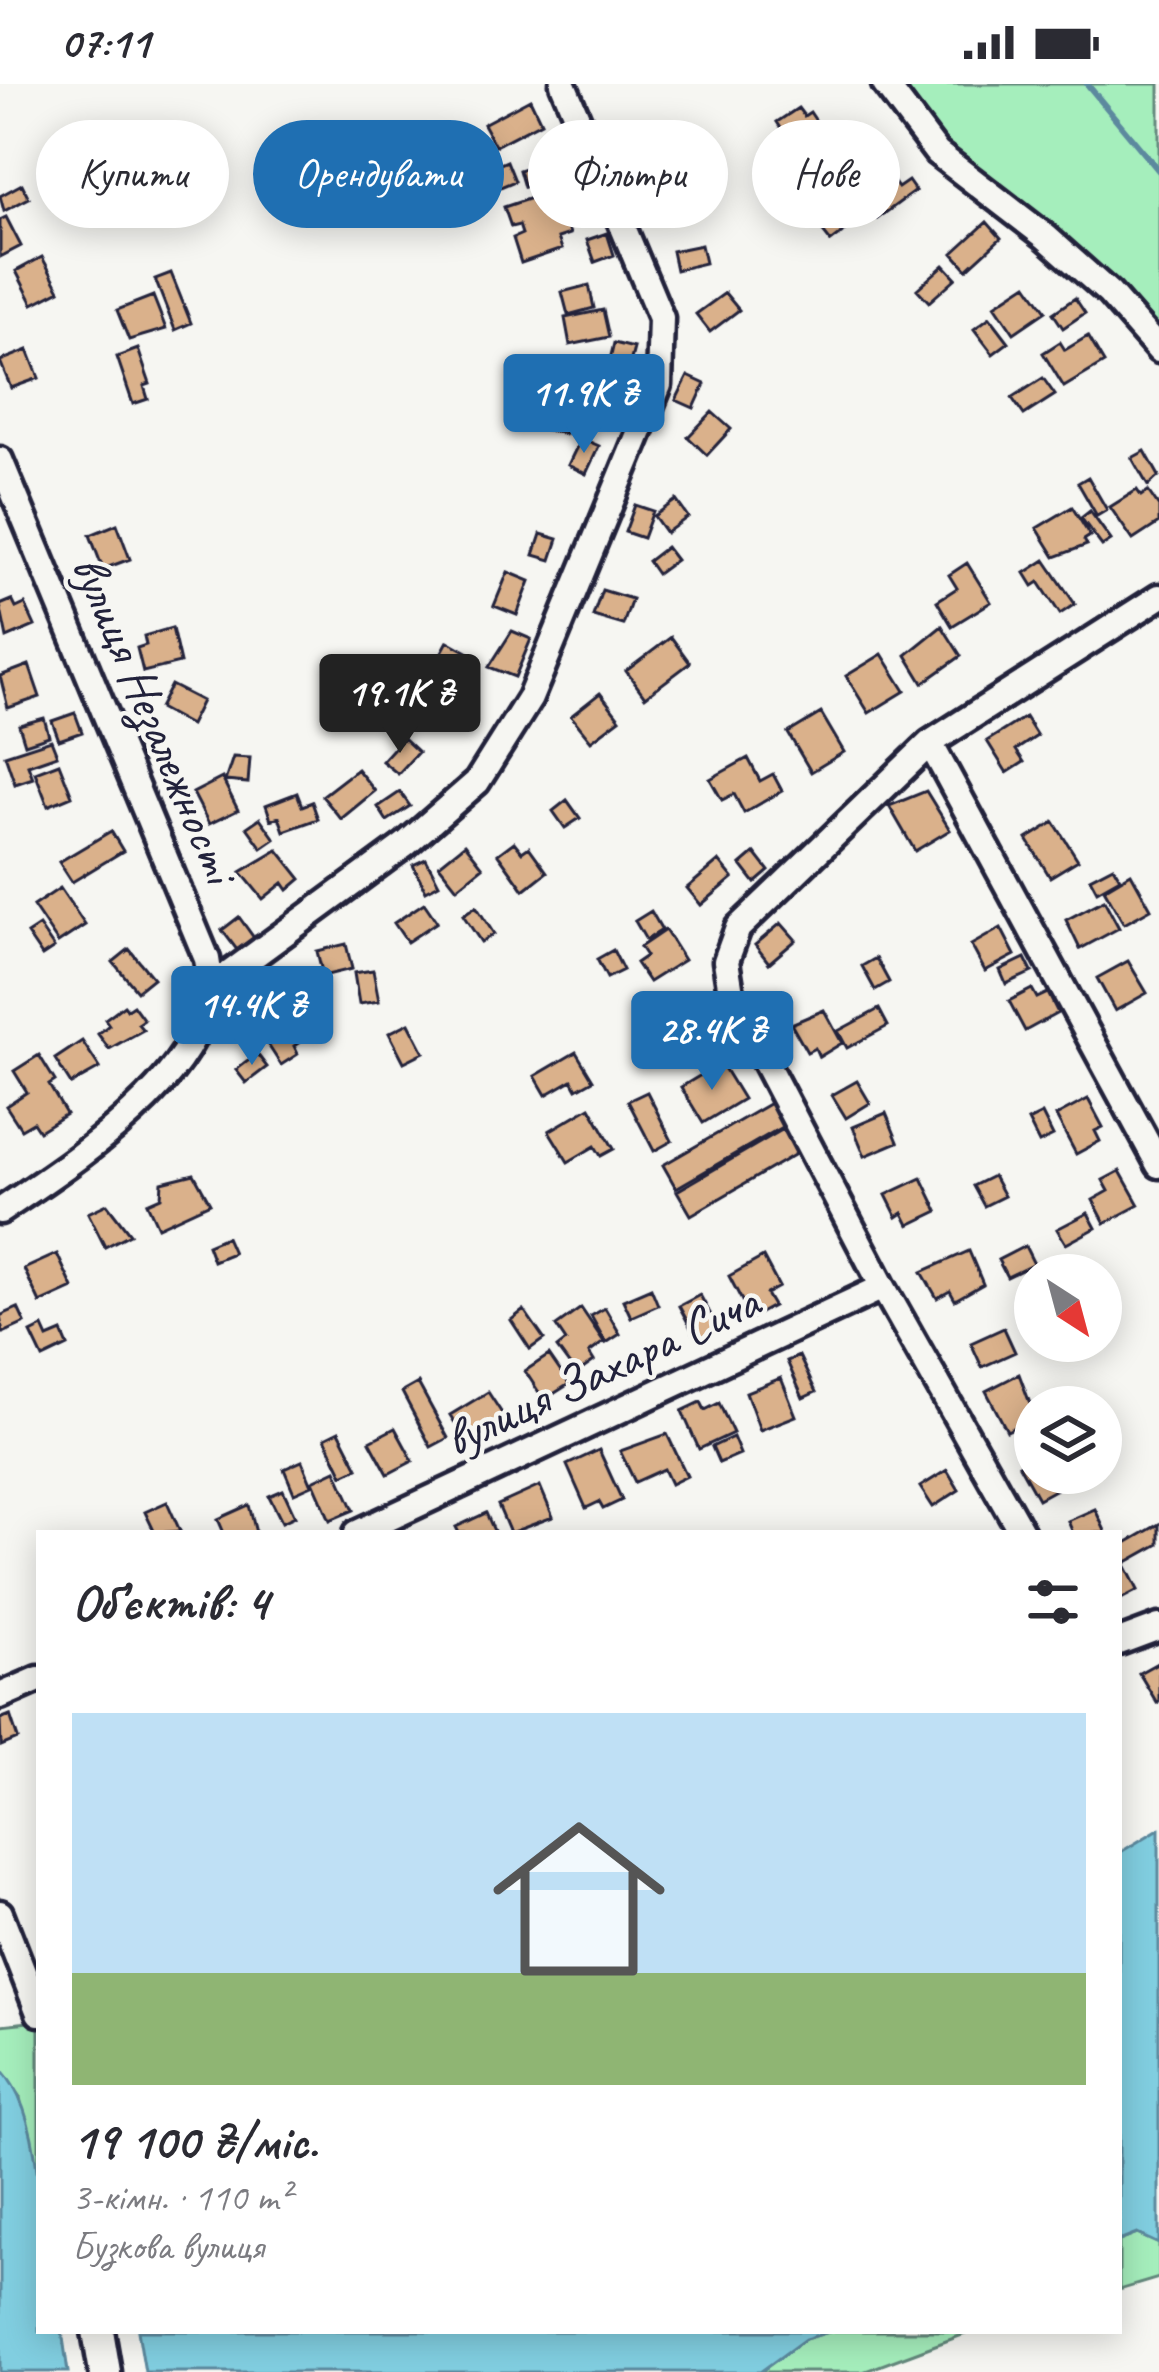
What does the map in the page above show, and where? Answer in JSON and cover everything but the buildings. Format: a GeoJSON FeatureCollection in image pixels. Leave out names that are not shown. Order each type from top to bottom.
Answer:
{"type":"FeatureCollection","features":[{"type":"Feature","properties":{"kind":"street"},"geometry":{"type":"LineString","coordinates":[[0,1211],[97,1145],[130,1115],[195,1034],[210,988],[406,844],[477,782],[530,698],[659,385],[661,318],[563,84]]}},
{"type":"Feature","properties":{"kind":"street"},"geometry":{"type":"LineString","coordinates":[[885,84],[937,154],[1046,237],[1108,293],[1159,350]]}},
{"type":"Feature","properties":{"kind":"street","name":"вулиця Незалежності"},"geometry":{"type":"LineString","coordinates":[[0,460],[207,959],[210,988]]}},
{"type":"Feature","properties":{"kind":"street"},"geometry":{"type":"LineString","coordinates":[[1020,1530],[884,1287],[732,999],[726,961],[738,928],[930,743],[1159,598]]}},
{"type":"Feature","properties":{"kind":"street"},"geometry":{"type":"LineString","coordinates":[[930,743],[1159,1166]]}},
{"type":"Feature","properties":{"kind":"street","name":"вулиця Захара Сича"},"geometry":{"type":"LineString","coordinates":[[363,1530],[884,1287]]}},
{"type":"Feature","properties":{"kind":"street"},"geometry":{"type":"LineString","coordinates":[[1122,1641],[1159,1627]]}},
{"type":"Feature","properties":{"kind":"street"},"geometry":{"type":"LineString","coordinates":[[0,1696],[36,1680]]}},
{"type":"Feature","properties":{"kind":"street"},"geometry":{"type":"LineString","coordinates":[[0,1913],[10,1971],[36,2009]]}},
{"type":"Feature","properties":{"kind":"street"},"geometry":{"type":"LineString","coordinates":[[99,2334],[105,2372]]}},
{"type":"Feature","properties":{"kind":"green space"},"geometry":{"type":"Polygon","coordinates":[[[885,84],[1159,84],[1159,350],[937,153],[885,84]]]}},
{"type":"Feature","properties":{"kind":"green space"},"geometry":{"type":"Polygon","coordinates":[[[36,2021],[36,2177],[20,2097],[0,2068],[0,2025],[36,2021]]]}},
{"type":"Feature","properties":{"kind":"green space"},"geometry":{"type":"Polygon","coordinates":[[[1137,2234],[1159,2244],[1159,2278],[1122,2289],[1122,2240],[1137,2234]]]}},
{"type":"Feature","properties":{"kind":"green space"},"geometry":{"type":"Polygon","coordinates":[[[822,2334],[965,2334],[863,2372],[760,2372],[805,2339],[822,2334]]]}},
{"type":"Feature","properties":{"kind":"water"},"geometry":{"type":"Polygon","coordinates":[[[1159,1829],[1159,2244],[1137,2234],[1122,2240],[1122,1851],[1159,1829]]]}},
{"type":"Feature","properties":{"kind":"water"},"geometry":{"type":"Polygon","coordinates":[[[0,2068],[17,2092],[35,2156],[36,2334],[62,2334],[68,2372],[0,2372],[0,2068]]]}},
{"type":"Feature","properties":{"kind":"water"},"geometry":{"type":"Polygon","coordinates":[[[139,2334],[822,2334],[805,2339],[760,2372],[145,2372],[139,2334]]]}},
{"type":"Feature","properties":{"kind":"waterway"},"geometry":{"type":"LineString","coordinates":[[1087,84],[1159,171]]}}]}
